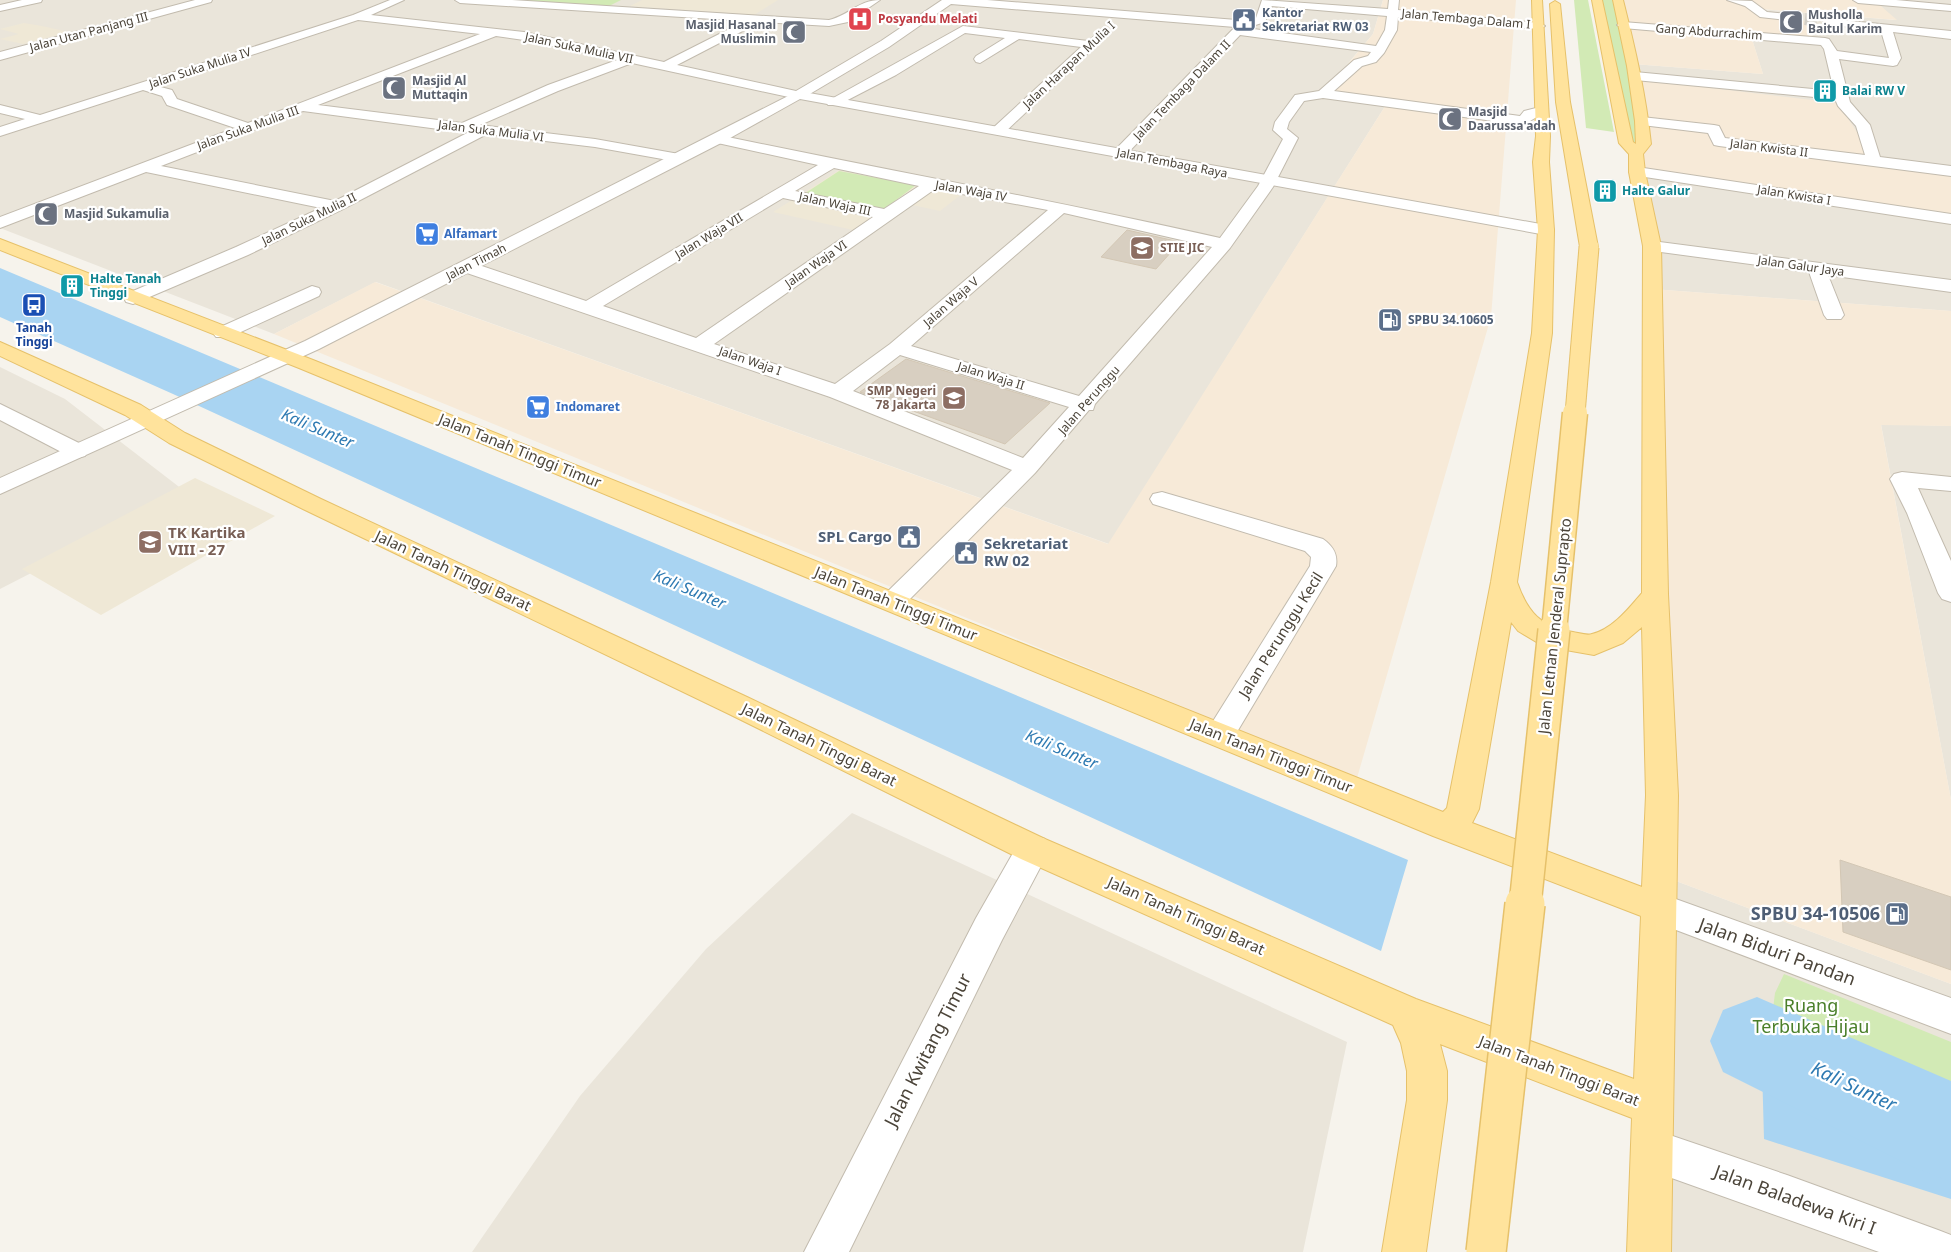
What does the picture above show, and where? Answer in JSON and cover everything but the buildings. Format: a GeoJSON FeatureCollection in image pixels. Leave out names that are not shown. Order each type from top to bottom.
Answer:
{"type":"FeatureCollection","features":[{"type":"Feature","properties":{"kind":"main road"},"geometry":{"type":"LineString","coordinates":[[1445,827],[1457,820],[1464,809],[1504,582],[1542,333],[1546,230],[1537,0]]}},
{"type":"Feature","properties":{"kind":"main road","name":"Jalan Letnan Jenderal Suprapto"},"geometry":{"type":"LineString","coordinates":[[1486,1252],[1536,822],[1574,437],[1589,247],[1563,102],[1555,0]]}},
{"type":"Feature","properties":{"kind":"main road"},"geometry":{"type":"LineString","coordinates":[[1596,0],[1626,142],[1636,153],[1637,172],[1652,246],[1655,594],[1662,795],[1649,1252]]}},
{"type":"Feature","properties":{"kind":"main road"},"geometry":{"type":"LineString","coordinates":[[1618,0],[1635,76],[1642,122],[1644,144],[1636,153]]}},
{"type":"Feature","properties":{"kind":"main road","name":"Jalan Tanah Tinggi Timur"},"geometry":{"type":"LineString","coordinates":[[0,244],[133,298],[287,357],[1220,734],[1445,827],[1659,908]]}},
{"type":"Feature","properties":{"kind":"main road","name":"Jalan Tanah Tinggi Barat"},"geometry":{"type":"LineString","coordinates":[[0,348],[149,419],[178,438],[312,504],[738,705],[1033,849],[1406,1013],[1653,1106]]}},
{"type":"Feature","properties":{"kind":"main road"},"geometry":{"type":"LineString","coordinates":[[1504,582],[1511,604],[1528,624],[1553,639],[1594,645],[1613,636],[1634,620],[1655,594]]}},
{"type":"Feature","properties":{"kind":"main road"},"geometry":{"type":"LineString","coordinates":[[1404,1252],[1427,1100],[1427,1072],[1422,1049],[1406,1013]]}},
{"type":"Feature","properties":{"kind":"street"},"geometry":{"type":"LineString","coordinates":[[0,8],[37,0]]}},
{"type":"Feature","properties":{"kind":"street","name":"Jalan Utan Panjang III"},"geometry":{"type":"LineString","coordinates":[[0,56],[6,52],[207,0]]}},
{"type":"Feature","properties":{"kind":"street"},"geometry":{"type":"LineString","coordinates":[[460,0],[608,9],[625,5],[760,20],[838,22],[875,0]]}},
{"type":"Feature","properties":{"kind":"street","name":"Jalan Tembaga Dalam II"},"geometry":{"type":"LineString","coordinates":[[954,0],[1015,6],[1032,3],[1241,28],[1258,23],[1267,1]]}},
{"type":"Feature","properties":{"kind":"street","name":"Jalan Timah"},"geometry":{"type":"LineString","coordinates":[[0,487],[77,450],[181,406],[287,357],[718,139],[885,44],[954,0]]}},
{"type":"Feature","properties":{"kind":"street"},"geometry":{"type":"LineString","coordinates":[[1740,0],[1764,15],[1787,17]]}},
{"type":"Feature","properties":{"kind":"street"},"geometry":{"type":"LineString","coordinates":[[1858,0],[1951,8]]}},
{"type":"Feature","properties":{"kind":"street"},"geometry":{"type":"LineString","coordinates":[[367,1],[395,2]]}},
{"type":"Feature","properties":{"kind":"street","name":"Jalan Tembaga Dalam I"},"geometry":{"type":"LineString","coordinates":[[1267,1],[1394,7],[1539,26]]}},
{"type":"Feature","properties":{"kind":"street"},"geometry":{"type":"LineString","coordinates":[[161,2],[184,7]]}},
{"type":"Feature","properties":{"kind":"street","name":"Jalan Suka Mulia IV"},"geometry":{"type":"LineString","coordinates":[[0,132],[330,26],[395,2]]}},
{"type":"Feature","properties":{"kind":"street"},"geometry":{"type":"LineString","coordinates":[[600,21],[625,5]]}},
{"type":"Feature","properties":{"kind":"street"},"geometry":{"type":"LineString","coordinates":[[1000,19],[1015,6]]}},
{"type":"Feature","properties":{"kind":"street","name":"Jalan Harapan Mulia I"},"geometry":{"type":"LineString","coordinates":[[998,131],[1133,6]]}},
{"type":"Feature","properties":{"kind":"street","name":"Jalan Tembaga Dalam I"},"geometry":{"type":"LineString","coordinates":[[1380,50],[1391,30],[1394,7]]}},
{"type":"Feature","properties":{"kind":"street"},"geometry":{"type":"LineString","coordinates":[[568,17],[584,8]]}},
{"type":"Feature","properties":{"kind":"street"},"geometry":{"type":"LineString","coordinates":[[664,66],[777,10]]}},
{"type":"Feature","properties":{"kind":"street","name":"Jalan Suka Mulia VII"},"geometry":{"type":"LineString","coordinates":[[357,17],[524,36],[798,95]]}},
{"type":"Feature","properties":{"kind":"street"},"geometry":{"type":"LineString","coordinates":[[1830,22],[1926,30],[1951,35]]}},
{"type":"Feature","properties":{"kind":"street"},"geometry":{"type":"LineString","coordinates":[[302,23],[330,26]]}},
{"type":"Feature","properties":{"kind":"street","name":"Gang Abdurrachim"},"geometry":{"type":"LineString","coordinates":[[1623,25],[1816,40],[1826,43],[1832,54]]}},
{"type":"Feature","properties":{"kind":"street"},"geometry":{"type":"LineString","coordinates":[[1241,28],[1380,50]]}},
{"type":"Feature","properties":{"kind":"street","name":"Jalan Tembaga Dalam II"},"geometry":{"type":"LineString","coordinates":[[1119,154],[1241,28]]}},
{"type":"Feature","properties":{"kind":"street"},"geometry":{"type":"LineString","coordinates":[[1886,28],[1895,58],[1893,62],[1832,54],[1843,103],[1863,125],[1874,161],[1951,171]]}},
{"type":"Feature","properties":{"kind":"street"},"geometry":{"type":"LineString","coordinates":[[524,36],[546,29]]}},
{"type":"Feature","properties":{"kind":"street"},"geometry":{"type":"LineString","coordinates":[[833,102],[892,72],[962,29],[1091,45]]}},
{"type":"Feature","properties":{"kind":"street","name":"Jalan Suka Mulia III"},"geometry":{"type":"LineString","coordinates":[[0,223],[247,127],[303,108],[495,32]]}},
{"type":"Feature","properties":{"kind":"street"},"geometry":{"type":"LineString","coordinates":[[980,59],[1016,36]]}},
{"type":"Feature","properties":{"kind":"street"},"geometry":{"type":"LineString","coordinates":[[1323,94],[1358,63],[1372,59],[1380,50]]}},
{"type":"Feature","properties":{"kind":"street"},"geometry":{"type":"LineString","coordinates":[[461,128],[545,91],[631,59]]}},
{"type":"Feature","properties":{"kind":"street"},"geometry":{"type":"LineString","coordinates":[[847,65],[892,72]]}},
{"type":"Feature","properties":{"kind":"street"},"geometry":{"type":"LineString","coordinates":[[1635,76],[1841,96]]}},
{"type":"Feature","properties":{"kind":"street"},"geometry":{"type":"LineString","coordinates":[[144,86],[167,93],[172,102],[247,127]]}},
{"type":"Feature","properties":{"kind":"street"},"geometry":{"type":"LineString","coordinates":[[1268,181],[1291,138],[1280,130],[1282,122],[1300,98],[1323,94],[1523,121],[1529,114],[1540,111]]}},
{"type":"Feature","properties":{"kind":"street","name":"Jalan Tembaga Raya"},"geometry":{"type":"LineString","coordinates":[[798,95],[1546,230]]}},
{"type":"Feature","properties":{"kind":"street","name":"Jalan Suka Mulia VI"},"geometry":{"type":"LineString","coordinates":[[303,108],[482,131],[595,143],[679,158]]}},
{"type":"Feature","properties":{"kind":"street"},"geometry":{"type":"LineString","coordinates":[[0,109],[41,119]]}},
{"type":"Feature","properties":{"kind":"street","name":"Jalan Kwista II"},"geometry":{"type":"LineString","coordinates":[[1642,122],[1714,129],[1719,142],[1874,161]]}},
{"type":"Feature","properties":{"kind":"street","name":"Jalan Suka Mulia II"},"geometry":{"type":"LineString","coordinates":[[133,298],[242,251],[337,206],[482,131]]}},
{"type":"Feature","properties":{"kind":"street","name":"Jalan Waja IV"},"geometry":{"type":"LineString","coordinates":[[718,139],[830,164],[1061,207],[1224,244]]}},
{"type":"Feature","properties":{"kind":"street","name":"Jalan Waja VII"},"geometry":{"type":"LineString","coordinates":[[587,308],[830,164]]}},
{"type":"Feature","properties":{"kind":"street"},"geometry":{"type":"LineString","coordinates":[[142,167],[337,206]]}},
{"type":"Feature","properties":{"kind":"street","name":"Jalan Kwista I"},"geometry":{"type":"LineString","coordinates":[[1637,172],[1951,218]]}},
{"type":"Feature","properties":{"kind":"street","name":"Jalan Perunggu"},"geometry":{"type":"LineString","coordinates":[[892,602],[1028,468],[1085,405],[1224,244],[1268,181]]}},
{"type":"Feature","properties":{"kind":"street","name":"Jalan Waja VI"},"geometry":{"type":"LineString","coordinates":[[700,344],[932,184]]}},
{"type":"Feature","properties":{"kind":"street","name":"Jalan Waja III"},"geometry":{"type":"LineString","coordinates":[[782,193],[888,215]]}},
{"type":"Feature","properties":{"kind":"street","name":"Jalan Waja V"},"geometry":{"type":"LineString","coordinates":[[838,392],[897,348],[1061,207]]}},
{"type":"Feature","properties":{"kind":"street","name":"Jalan Galur Jaya"},"geometry":{"type":"LineString","coordinates":[[1652,246],[1951,286]]}},
{"type":"Feature","properties":{"kind":"street","name":"Jalan Waja I"},"geometry":{"type":"LineString","coordinates":[[467,267],[838,392],[1028,468]]}},
{"type":"Feature","properties":{"kind":"street"},"geometry":{"type":"LineString","coordinates":[[1816,268],[1834,315]]}},
{"type":"Feature","properties":{"kind":"street"},"geometry":{"type":"LineString","coordinates":[[223,333],[312,292]]}},
{"type":"Feature","properties":{"kind":"street","name":"Jalan Waja II"},"geometry":{"type":"LineString","coordinates":[[897,348],[1085,405]]}},
{"type":"Feature","properties":{"kind":"street"},"geometry":{"type":"LineString","coordinates":[[0,411],[77,450]]}},
{"type":"Feature","properties":{"kind":"street"},"geometry":{"type":"LineString","coordinates":[[1951,484],[1902,479],[1919,513],[1951,593]]}},
{"type":"Feature","properties":{"kind":"street","name":"Jalan Perunggu Kecil"},"geometry":{"type":"LineString","coordinates":[[1162,499],[1314,545],[1321,549],[1326,557],[1323,566],[1220,734]]}},
{"type":"Feature","properties":{"kind":"street","name":"Jalan Kwitang Timur"},"geometry":{"type":"LineString","coordinates":[[826,1252],[989,929],[1033,849]]}},
{"type":"Feature","properties":{"kind":"street","name":"Jalan Biduri Pandan"},"geometry":{"type":"LineString","coordinates":[[1659,908],[1951,1016]]}},
{"type":"Feature","properties":{"kind":"street","name":"Jalan Baladewa Kiri I"},"geometry":{"type":"LineString","coordinates":[[1652,1150],[1787,1196],[1938,1252]]}},
{"type":"Feature","properties":{"kind":"shaded area"},"geometry":{"type":"Polygon","coordinates":[[[0,0],[1383,0],[1373,34],[1322,94],[1389,100],[1109,544],[376,282],[274,334],[0,228],[0,0]]]}},
{"type":"Feature","properties":{"kind":"shaded area"},"geometry":{"type":"Polygon","coordinates":[[[642,0],[778,0],[754,15],[630,6],[642,0]]]}},
{"type":"Feature","properties":{"kind":"shaded area"},"geometry":{"type":"Polygon","coordinates":[[[1383,0],[1516,0],[1491,317],[1357,778],[274,334],[375,282],[1108,544],[1389,100],[1322,95],[1373,34],[1383,0]]]}},
{"type":"Feature","properties":{"kind":"shaded area"},"geometry":{"type":"Polygon","coordinates":[[[1618,0],[1874,0],[1897,20],[1760,9],[1773,19],[1809,21],[1813,41],[1751,36],[1763,74],[1633,64],[1618,0]]]}},
{"type":"Feature","properties":{"kind":"shaded area"},"geometry":{"type":"Polygon","coordinates":[[[1874,0],[1951,0],[1951,172],[1877,163],[1635,79],[1633,64],[1763,74],[1751,36],[1809,21],[1773,19],[1758,9],[1895,20],[1874,0]]]}},
{"type":"Feature","properties":{"kind":"shaded area"},"geometry":{"type":"Polygon","coordinates":[[[24,23],[69,32],[23,44],[0,39],[19,34],[0,29],[24,23]]]}},
{"type":"Feature","properties":{"kind":"shaded area"},"geometry":{"type":"Polygon","coordinates":[[[1635,79],[1838,103],[1877,163],[1951,172],[1951,217],[1637,172],[1635,79]]]}},
{"type":"Feature","properties":{"kind":"shaded area"},"geometry":{"type":"Polygon","coordinates":[[[841,169],[963,193],[940,211],[903,203],[862,232],[773,212],[841,169]]]}},
{"type":"Feature","properties":{"kind":"shaded area"},"geometry":{"type":"Polygon","coordinates":[[[1637,172],[1951,217],[1951,311],[1652,289],[1637,172]]]}},
{"type":"Feature","properties":{"kind":"shaded area"},"geometry":{"type":"Polygon","coordinates":[[[1652,289],[1951,311],[1951,426],[1881,425],[1951,800],[1951,984],[1660,875],[1652,289]]]}},
{"type":"Feature","properties":{"kind":"shaded area"},"geometry":{"type":"Polygon","coordinates":[[[0,367],[65,399],[187,493],[0,589],[0,367]]]}},
{"type":"Feature","properties":{"kind":"shaded area"},"geometry":{"type":"Polygon","coordinates":[[[1881,424],[1951,426],[1951,800],[1881,424]]]}},
{"type":"Feature","properties":{"kind":"shaded area","name":"TK Kartika VIII - 27"},"geometry":{"type":"Polygon","coordinates":[[[195,478],[275,516],[101,615],[22,569],[195,478]]]}},
{"type":"Feature","properties":{"kind":"shaded area"},"geometry":{"type":"Polygon","coordinates":[[[852,813],[1347,1042],[1303,1252],[472,1252],[580,1096],[706,949],[852,813]]]}},
{"type":"Feature","properties":{"kind":"shaded area"},"geometry":{"type":"Polygon","coordinates":[[[1660,875],[1951,984],[1951,1252],[1648,1252],[1660,875]]]}},
{"type":"Feature","properties":{"kind":"green space"},"geometry":{"type":"Polygon","coordinates":[[[486,0],[621,0],[605,8],[486,0]]]}},
{"type":"Feature","properties":{"kind":"green space"},"geometry":{"type":"Polygon","coordinates":[[[1574,0],[1588,0],[1614,132],[1586,128],[1574,0]]]}},
{"type":"Feature","properties":{"kind":"green space"},"geometry":{"type":"Polygon","coordinates":[[[1597,0],[1618,0],[1635,76],[1636,153],[1626,143],[1597,0]]]}},
{"type":"Feature","properties":{"kind":"green space"},"geometry":{"type":"Polygon","coordinates":[[[839,171],[916,185],[883,210],[804,194],[839,171]]]}},
{"type":"Feature","properties":{"kind":"green space","name":"Ruang Terbuka Hijau"},"geometry":{"type":"Polygon","coordinates":[[[1784,974],[1951,1042],[1951,1102],[1770,1033],[1775,993],[1784,974]]]}},
{"type":"Feature","properties":{"kind":"water"},"geometry":{"type":"Polygon","coordinates":[[[0,268],[1408,860],[1381,951],[173,394],[0,317],[0,268]]]}},
{"type":"Feature","properties":{"kind":"water"},"geometry":{"type":"Polygon","coordinates":[[[1761,1031],[1951,1110],[1951,1199],[1764,1139],[1761,1031]]]}},
{"type":"Feature","properties":{"kind":"waterway","name":"Kali Sunter"},"geometry":{"type":"LineString","coordinates":[[1757,1041],[1951,1132]]}},
{"type":"Feature","properties":{"kind":"tunnel"},"geometry":{"type":"LineString","coordinates":[[1787,17],[1830,22]]}},
{"type":"Feature","properties":{"kind":"place","name":"Posyandu Melati"},"geometry":{"type":"Point","coordinates":[860,19]}},
{"type":"Feature","properties":{"kind":"place","name":"Kantor Sekretariat RW 03"},"geometry":{"type":"Point","coordinates":[1244,20]}},
{"type":"Feature","properties":{"kind":"place","name":"Musholla Baitul Karim"},"geometry":{"type":"Point","coordinates":[1791,22]}},
{"type":"Feature","properties":{"kind":"place","name":"Masjid Hasanal Muslimin"},"geometry":{"type":"Point","coordinates":[794,32]}},
{"type":"Feature","properties":{"kind":"place","name":"Masjid Al Muttaqin"},"geometry":{"type":"Point","coordinates":[394,88]}},
{"type":"Feature","properties":{"kind":"place","name":"Balai RW V"},"geometry":{"type":"Point","coordinates":[1825,91]}},
{"type":"Feature","properties":{"kind":"place","name":"Masjid Daarussa'adah"},"geometry":{"type":"Point","coordinates":[1450,119]}},
{"type":"Feature","properties":{"kind":"place","name":"Halte Galur"},"geometry":{"type":"Point","coordinates":[1605,191]}},
{"type":"Feature","properties":{"kind":"place","name":"Masjid Sukamulia"},"geometry":{"type":"Point","coordinates":[46,214]}},
{"type":"Feature","properties":{"kind":"place","name":"Alfamart"},"geometry":{"type":"Point","coordinates":[427,234]}},
{"type":"Feature","properties":{"kind":"place","name":"STIE JIC"},"geometry":{"type":"Point","coordinates":[1142,248]}},
{"type":"Feature","properties":{"kind":"place","name":"Halte Tanah Tinggi"},"geometry":{"type":"Point","coordinates":[72,286]}},
{"type":"Feature","properties":{"kind":"place","name":"Tanah Tinggi"},"geometry":{"type":"Point","coordinates":[34,305]}},
{"type":"Feature","properties":{"kind":"place","name":"SPBU 34.10605"},"geometry":{"type":"Point","coordinates":[1390,320]}},
{"type":"Feature","properties":{"kind":"place","name":"SMP Negeri 78 Jakarta"},"geometry":{"type":"Point","coordinates":[954,398]}},
{"type":"Feature","properties":{"kind":"place","name":"Indomaret"},"geometry":{"type":"Point","coordinates":[538,407]}},
{"type":"Feature","properties":{"kind":"place","name":"SPL Cargo"},"geometry":{"type":"Point","coordinates":[909,537]}},
{"type":"Feature","properties":{"kind":"place","name":"TK Kartika VIII - 27"},"geometry":{"type":"Point","coordinates":[150,542]}},
{"type":"Feature","properties":{"kind":"place","name":"Sekretariat RW 02"},"geometry":{"type":"Point","coordinates":[966,553]}},
{"type":"Feature","properties":{"kind":"place","name":"SPBU 34-10506"},"geometry":{"type":"Point","coordinates":[1897,914]}}]}
